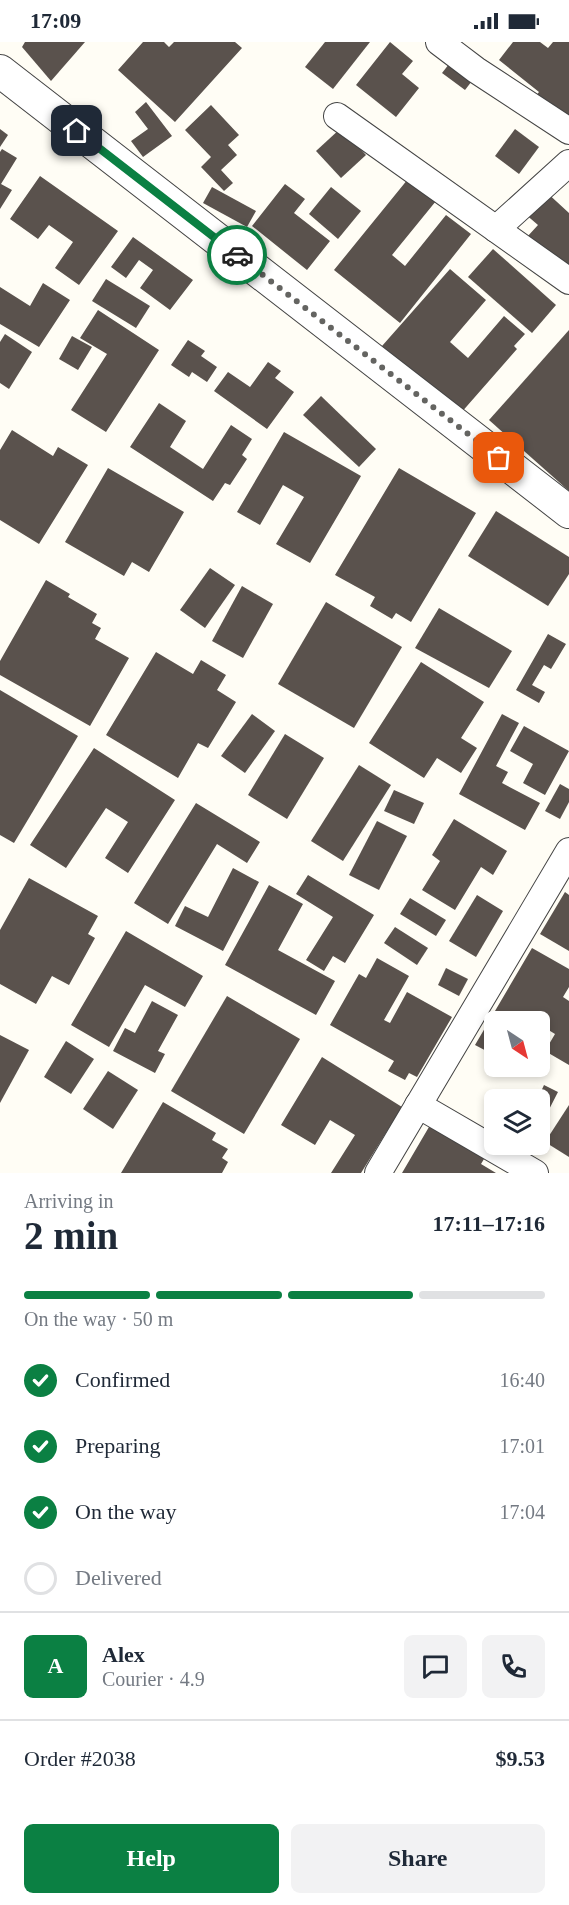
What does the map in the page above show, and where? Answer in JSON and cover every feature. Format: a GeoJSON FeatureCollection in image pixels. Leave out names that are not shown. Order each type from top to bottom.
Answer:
{"type":"FeatureCollection","features":[{"type":"Feature","properties":{"kind":"street"},"geometry":{"type":"LineString","coordinates":[[439,42],[476,70],[569,131]]}},
{"type":"Feature","properties":{"kind":"street"},"geometry":{"type":"LineString","coordinates":[[0,71],[569,512]]}},
{"type":"Feature","properties":{"kind":"street"},"geometry":{"type":"LineString","coordinates":[[337,116],[569,281]]}},
{"type":"Feature","properties":{"kind":"street"},"geometry":{"type":"LineString","coordinates":[[496,230],[569,163]]}},
{"type":"Feature","properties":{"kind":"street"},"geometry":{"type":"LineString","coordinates":[[378,1173],[569,851]]}},
{"type":"Feature","properties":{"kind":"street"},"geometry":{"type":"LineString","coordinates":[[418,1105],[535,1173]]}},
{"type":"Feature","properties":{"kind":"building"},"geometry":{"type":"Polygon","coordinates":[[[25,42],[85,42],[51,81],[22,47],[25,42]]]}},
{"type":"Feature","properties":{"kind":"building"},"geometry":{"type":"Polygon","coordinates":[[[143,42],[164,42],[169,47],[174,42],[235,42],[242,48],[175,122],[118,70],[143,42]]]}},
{"type":"Feature","properties":{"kind":"building"},"geometry":{"type":"Polygon","coordinates":[[[325,42],[370,42],[333,89],[305,67],[325,42]]]}},
{"type":"Feature","properties":{"kind":"building"},"geometry":{"type":"Polygon","coordinates":[[[390,42],[413,61],[402,74],[419,88],[396,117],[356,85],[390,42]]]}},
{"type":"Feature","properties":{"kind":"building"},"geometry":{"type":"Polygon","coordinates":[[[513,42],[540,42],[548,48],[553,42],[569,42],[569,115],[564,121],[534,98],[539,92],[499,60],[513,42]]]}},
{"type":"Feature","properties":{"kind":"building"},"geometry":{"type":"Polygon","coordinates":[[[453,59],[475,77],[465,90],[442,73],[453,59]]]}},
{"type":"Feature","properties":{"kind":"building"},"geometry":{"type":"Polygon","coordinates":[[[146,102],[172,136],[143,157],[131,141],[148,129],[135,112],[146,102]]]}},
{"type":"Feature","properties":{"kind":"building"},"geometry":{"type":"Polygon","coordinates":[[[211,105],[239,135],[228,145],[237,155],[221,170],[233,183],[224,191],[201,167],[211,157],[185,130],[211,105]]]}},
{"type":"Feature","properties":{"kind":"building"},"geometry":{"type":"Polygon","coordinates":[[[341,128],[366,155],[341,178],[316,151],[341,128]]]}},
{"type":"Feature","properties":{"kind":"building"},"geometry":{"type":"Polygon","coordinates":[[[0,129],[8,135],[0,147],[0,129]]]}},
{"type":"Feature","properties":{"kind":"building"},"geometry":{"type":"Polygon","coordinates":[[[515,129],[539,147],[519,174],[495,156],[515,129]]]}},
{"type":"Feature","properties":{"kind":"building"},"geometry":{"type":"Polygon","coordinates":[[[2,149],[17,158],[1,184],[12,190],[0,209],[0,152],[2,149]]]}},
{"type":"Feature","properties":{"kind":"building"},"geometry":{"type":"Polygon","coordinates":[[[40,176],[118,231],[79,285],[55,268],[73,242],[49,225],[38,239],[10,219],[40,176]]]}},
{"type":"Feature","properties":{"kind":"building"},"geometry":{"type":"Polygon","coordinates":[[[408,179],[436,201],[392,255],[405,266],[446,215],[471,234],[400,323],[334,270],[408,179]]]}},
{"type":"Feature","properties":{"kind":"building"},"geometry":{"type":"Polygon","coordinates":[[[285,184],[305,199],[294,213],[330,241],[307,270],[252,226],[285,184]]]}},
{"type":"Feature","properties":{"kind":"building"},"geometry":{"type":"Polygon","coordinates":[[[212,187],[256,211],[247,227],[203,203],[212,187]]]}},
{"type":"Feature","properties":{"kind":"building"},"geometry":{"type":"Polygon","coordinates":[[[331,187],[361,211],[338,239],[309,214],[331,187]]]}},
{"type":"Feature","properties":{"kind":"building"},"geometry":{"type":"Polygon","coordinates":[[[544,190],[569,213],[569,274],[527,237],[538,225],[524,213],[544,190]]]}},
{"type":"Feature","properties":{"kind":"building"},"geometry":{"type":"Polygon","coordinates":[[[133,237],[193,280],[170,310],[140,288],[153,270],[139,260],[126,278],[111,267],[133,237]]]}},
{"type":"Feature","properties":{"kind":"building"},"geometry":{"type":"Polygon","coordinates":[[[493,249],[556,305],[532,333],[468,277],[493,249]]]}},
{"type":"Feature","properties":{"kind":"building"},"geometry":{"type":"Polygon","coordinates":[[[450,269],[486,300],[450,342],[468,358],[504,316],[525,334],[514,346],[517,349],[460,414],[382,346],[450,269]]]}},
{"type":"Feature","properties":{"kind":"building"},"geometry":{"type":"Polygon","coordinates":[[[106,279],[150,306],[136,328],[92,301],[106,279]]]}},
{"type":"Feature","properties":{"kind":"building"},"geometry":{"type":"Polygon","coordinates":[[[43,283],[70,300],[39,347],[0,324],[0,287],[30,306],[43,283]]]}},
{"type":"Feature","properties":{"kind":"building"},"geometry":{"type":"Polygon","coordinates":[[[98,310],[159,350],[106,432],[71,410],[107,354],[80,338],[98,310]]]}},
{"type":"Feature","properties":{"kind":"building"},"geometry":{"type":"Polygon","coordinates":[[[569,330],[569,491],[489,420],[569,330]]]}},
{"type":"Feature","properties":{"kind":"building"},"geometry":{"type":"Polygon","coordinates":[[[5,334],[32,352],[9,389],[0,383],[0,342],[5,334]]]}},
{"type":"Feature","properties":{"kind":"building"},"geometry":{"type":"Polygon","coordinates":[[[72,336],[92,347],[78,370],[59,359],[72,336]]]}},
{"type":"Feature","properties":{"kind":"building"},"geometry":{"type":"Polygon","coordinates":[[[188,340],[205,351],[201,356],[217,367],[207,382],[192,372],[189,377],[171,365],[188,340]]]}},
{"type":"Feature","properties":{"kind":"building"},"geometry":{"type":"Polygon","coordinates":[[[268,362],[281,371],[275,378],[294,392],[267,429],[214,391],[228,372],[250,387],[268,362]]]}},
{"type":"Feature","properties":{"kind":"building"},"geometry":{"type":"Polygon","coordinates":[[[321,396],[376,449],[359,467],[303,415],[321,396]]]}},
{"type":"Feature","properties":{"kind":"building"},"geometry":{"type":"Polygon","coordinates":[[[159,403],[186,421],[170,447],[203,469],[231,425],[252,439],[242,455],[247,459],[230,485],[225,483],[213,501],[130,447],[159,403]]]}},
{"type":"Feature","properties":{"kind":"building"},"geometry":{"type":"Polygon","coordinates":[[[12,430],[53,456],[58,447],[88,465],[39,544],[0,520],[0,450],[12,430]]]}},
{"type":"Feature","properties":{"kind":"building"},"geometry":{"type":"Polygon","coordinates":[[[284,432],[361,476],[310,563],[276,544],[304,497],[283,485],[260,525],[237,512],[284,432]]]}},
{"type":"Feature","properties":{"kind":"building"},"geometry":{"type":"Polygon","coordinates":[[[108,468],[184,512],[149,572],[132,562],[124,576],[65,542],[108,468]]]}},
{"type":"Feature","properties":{"kind":"building"},"geometry":{"type":"Polygon","coordinates":[[[399,468],[476,513],[411,622],[396,613],[392,619],[370,606],[375,597],[335,575],[399,468]]]}},
{"type":"Feature","properties":{"kind":"building"},"geometry":{"type":"Polygon","coordinates":[[[496,511],[569,557],[569,574],[548,606],[468,556],[496,511]]]}},
{"type":"Feature","properties":{"kind":"building"},"geometry":{"type":"Polygon","coordinates":[[[210,568],[235,585],[205,628],[180,610],[210,568]]]}},
{"type":"Feature","properties":{"kind":"building"},"geometry":{"type":"Polygon","coordinates":[[[46,580],[70,594],[68,597],[97,614],[92,623],[101,628],[95,639],[129,658],[90,726],[0,675],[0,661],[46,580]]]}},
{"type":"Feature","properties":{"kind":"building"},"geometry":{"type":"Polygon","coordinates":[[[242,586],[273,604],[243,658],[212,641],[242,586]]]}},
{"type":"Feature","properties":{"kind":"building"},"geometry":{"type":"Polygon","coordinates":[[[326,602],[402,647],[354,728],[278,684],[326,602]]]}},
{"type":"Feature","properties":{"kind":"building"},"geometry":{"type":"Polygon","coordinates":[[[439,608],[512,651],[489,688],[415,648],[439,608]]]}},
{"type":"Feature","properties":{"kind":"building"},"geometry":{"type":"Polygon","coordinates":[[[548,634],[566,644],[551,669],[544,665],[532,685],[545,692],[539,703],[516,690],[548,634]]]}},
{"type":"Feature","properties":{"kind":"building"},"geometry":{"type":"Polygon","coordinates":[[[156,652],[193,674],[201,660],[226,675],[217,690],[236,702],[208,748],[198,743],[178,778],[106,735],[156,652]]]}},
{"type":"Feature","properties":{"kind":"building"},"geometry":{"type":"Polygon","coordinates":[[[421,662],[484,702],[461,738],[477,748],[461,773],[437,758],[424,778],[369,743],[421,662]]]}},
{"type":"Feature","properties":{"kind":"building"},"geometry":{"type":"Polygon","coordinates":[[[0,690],[78,736],[14,843],[0,835],[0,690]]]}},
{"type":"Feature","properties":{"kind":"building"},"geometry":{"type":"Polygon","coordinates":[[[252,714],[275,731],[245,773],[221,756],[252,714]]]}},
{"type":"Feature","properties":{"kind":"building"},"geometry":{"type":"Polygon","coordinates":[[[502,714],[519,723],[496,766],[508,772],[502,783],[540,803],[525,830],[459,794],[502,714]]]}},
{"type":"Feature","properties":{"kind":"building"},"geometry":{"type":"Polygon","coordinates":[[[524,726],[569,751],[545,795],[523,783],[533,764],[510,751],[524,726]]]}},
{"type":"Feature","properties":{"kind":"building"},"geometry":{"type":"Polygon","coordinates":[[[285,734],[324,758],[287,819],[248,795],[285,734]]]}},
{"type":"Feature","properties":{"kind":"building"},"geometry":{"type":"Polygon","coordinates":[[[94,748],[175,800],[128,873],[105,858],[128,822],[106,808],[66,868],[30,845],[94,748]]]}},
{"type":"Feature","properties":{"kind":"building"},"geometry":{"type":"Polygon","coordinates":[[[359,765],[391,785],[343,861],[311,841],[359,765]]]}},
{"type":"Feature","properties":{"kind":"building"},"geometry":{"type":"Polygon","coordinates":[[[560,784],[569,789],[569,802],[560,819],[545,811],[560,784]]]}},
{"type":"Feature","properties":{"kind":"building"},"geometry":{"type":"Polygon","coordinates":[[[394,790],[424,803],[414,824],[384,811],[394,790]]]}},
{"type":"Feature","properties":{"kind":"building"},"geometry":{"type":"Polygon","coordinates":[[[196,803],[260,842],[247,863],[217,844],[168,924],[134,903],[196,803]]]}},
{"type":"Feature","properties":{"kind":"building"},"geometry":{"type":"Polygon","coordinates":[[[454,819],[507,851],[493,875],[481,867],[455,910],[422,890],[440,861],[432,855],[454,819]]]}},
{"type":"Feature","properties":{"kind":"building"},"geometry":{"type":"Polygon","coordinates":[[[377,821],[407,836],[379,890],[349,875],[377,821]]]}},
{"type":"Feature","properties":{"kind":"building"},"geometry":{"type":"Polygon","coordinates":[[[233,868],[259,882],[223,951],[175,926],[185,906],[208,917],[233,868]]]}},
{"type":"Feature","properties":{"kind":"building"},"geometry":{"type":"Polygon","coordinates":[[[308,875],[374,915],[345,963],[333,956],[324,971],[306,960],[333,917],[296,894],[308,875]]]}},
{"type":"Feature","properties":{"kind":"building"},"geometry":{"type":"Polygon","coordinates":[[[29,878],[98,916],[88,934],[95,938],[69,985],[52,976],[36,1004],[0,984],[0,930],[29,878]]]}},
{"type":"Feature","properties":{"kind":"building"},"geometry":{"type":"Polygon","coordinates":[[[269,885],[303,904],[278,950],[335,981],[316,1015],[225,965],[269,885]]]}},
{"type":"Feature","properties":{"kind":"building"},"geometry":{"type":"Polygon","coordinates":[[[565,892],[569,895],[569,951],[540,934],[565,892]]]}},
{"type":"Feature","properties":{"kind":"building"},"geometry":{"type":"Polygon","coordinates":[[[477,895],[503,911],[476,957],[449,941],[477,895]]]}},
{"type":"Feature","properties":{"kind":"building"},"geometry":{"type":"Polygon","coordinates":[[[410,898],[446,920],[436,936],[400,914],[410,898]]]}},
{"type":"Feature","properties":{"kind":"building"},"geometry":{"type":"Polygon","coordinates":[[[395,927],[428,948],[417,965],[384,943],[395,927]]]}},
{"type":"Feature","properties":{"kind":"building"},"geometry":{"type":"Polygon","coordinates":[[[126,931],[203,976],[185,1007],[145,985],[109,1047],[71,1025],[126,931]]]}},
{"type":"Feature","properties":{"kind":"building"},"geometry":{"type":"Polygon","coordinates":[[[532,948],[569,969],[569,987],[563,997],[569,1001],[569,1065],[550,1054],[550,1042],[555,1034],[550,1031],[550,1011],[495,1011],[532,948]]]}},
{"type":"Feature","properties":{"kind":"building"},"geometry":{"type":"Polygon","coordinates":[[[377,958],[409,976],[384,1020],[390,1023],[407,992],[452,1017],[417,1077],[409,1073],[405,1080],[388,1071],[394,1061],[330,1025],[359,974],[366,978],[377,958]]]}},
{"type":"Feature","properties":{"kind":"building"},"geometry":{"type":"Polygon","coordinates":[[[446,968],[468,979],[459,996],[438,985],[446,968]]]}},
{"type":"Feature","properties":{"kind":"building"},"geometry":{"type":"Polygon","coordinates":[[[227,996],[300,1039],[244,1134],[171,1091],[227,996]]]}},
{"type":"Feature","properties":{"kind":"building"},"geometry":{"type":"Polygon","coordinates":[[[152,1001],[178,1015],[158,1051],[165,1054],[155,1073],[113,1051],[125,1028],[135,1033],[152,1001]]]}},
{"type":"Feature","properties":{"kind":"building"},"geometry":{"type":"Polygon","coordinates":[[[484,1030],[484,1050],[475,1045],[484,1030]]]}},
{"type":"Feature","properties":{"kind":"building"},"geometry":{"type":"Polygon","coordinates":[[[0,1035],[29,1050],[0,1103],[0,1035]]]}},
{"type":"Feature","properties":{"kind":"building"},"geometry":{"type":"Polygon","coordinates":[[[66,1041],[94,1059],[71,1094],[44,1077],[66,1041]]]}},
{"type":"Feature","properties":{"kind":"building"},"geometry":{"type":"Polygon","coordinates":[[[322,1057],[402,1107],[361,1173],[331,1173],[355,1135],[330,1120],[315,1145],[281,1125],[322,1057]]]}},
{"type":"Feature","properties":{"kind":"building"},"geometry":{"type":"Polygon","coordinates":[[[108,1071],[138,1090],[113,1129],[83,1109],[108,1071]]]}},
{"type":"Feature","properties":{"kind":"building"},"geometry":{"type":"Polygon","coordinates":[[[544,1085],[558,1092],[550,1108],[550,1089],[542,1089],[544,1085]]]}},
{"type":"Feature","properties":{"kind":"building"},"geometry":{"type":"Polygon","coordinates":[[[163,1102],[216,1133],[212,1140],[228,1149],[222,1158],[228,1162],[222,1173],[121,1173],[163,1102]]]}},
{"type":"Feature","properties":{"kind":"building"},"geometry":{"type":"Polygon","coordinates":[[[569,1105],[569,1157],[550,1145],[550,1134],[569,1105]]]}},
{"type":"Feature","properties":{"kind":"building"},"geometry":{"type":"Polygon","coordinates":[[[436,1115],[484,1152],[484,1155],[486,1155],[481,1164],[496,1173],[402,1173],[436,1115]]]}},
{"type":"Feature","properties":{"kind":"way so far"},"geometry":{"type":"LineString","coordinates":[[237,255],[499,458]]}},
{"type":"Feature","properties":{"kind":"route"},"geometry":{"type":"LineString","coordinates":[[77,131],[237,255]]}}]}
